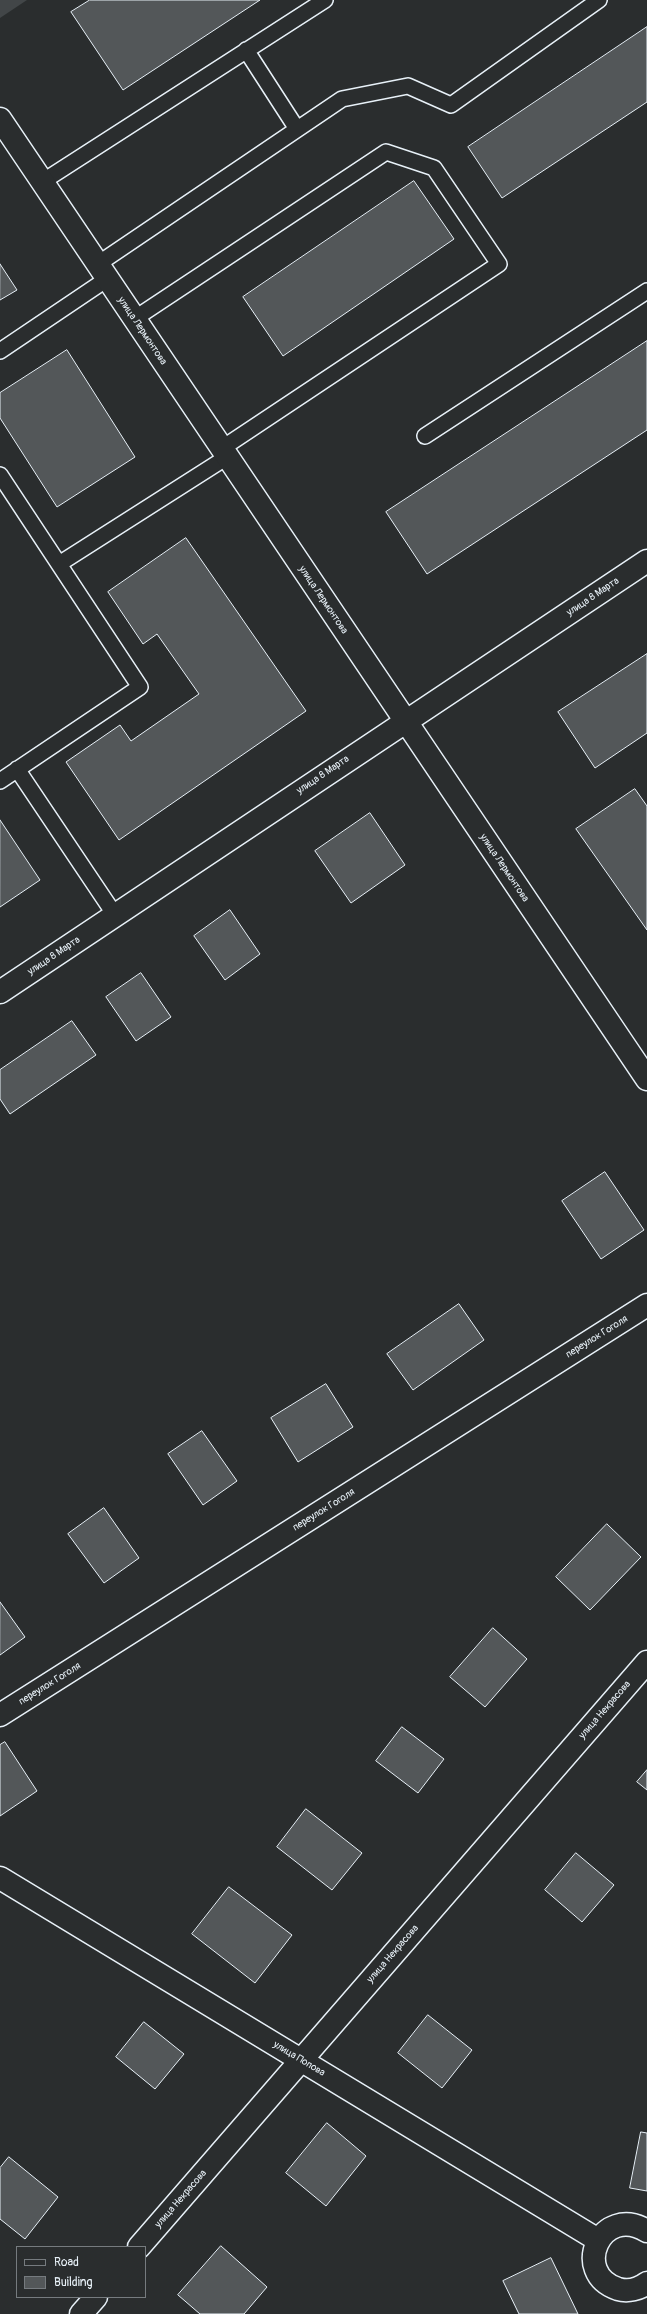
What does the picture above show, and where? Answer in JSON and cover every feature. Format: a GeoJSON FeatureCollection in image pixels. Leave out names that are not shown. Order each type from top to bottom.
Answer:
{"type":"FeatureCollection","features":[{"type":"Feature","properties":{"kind":"street","name":"улица Лермонтова"},"geometry":{"type":"LineString","coordinates":[[0,119],[404,721],[647,1079]]}},
{"type":"Feature","properties":{"kind":"street","name":"улица 8 Марта"},"geometry":{"type":"LineString","coordinates":[[0,992],[404,721],[647,561]]}},
{"type":"Feature","properties":{"kind":"street","name":"переулок Гоголя"},"geometry":{"type":"LineString","coordinates":[[0,1715],[647,1305]]}},
{"type":"Feature","properties":{"kind":"street","name":"улица Некрасова"},"geometry":{"type":"LineString","coordinates":[[140,2246],[647,1662]]}},
{"type":"Feature","properties":{"kind":"street","name":"улица Попова"},"geometry":{"type":"LineString","coordinates":[[0,1878],[598,2240]]}},
{"type":"Feature","properties":{"kind":"street"},"geometry":{"type":"LineString","coordinates":[[647,2231],[636,2225],[625,2224],[614,2226],[598,2240],[594,2252],[594,2262],[603,2281],[612,2287],[622,2290],[632,2290],[647,2283]]}},
{"type":"Feature","properties":{"kind":"street"},"geometry":{"type":"LineString","coordinates":[[81,2314],[95,2298]]}},
{"type":"Feature","properties":{"kind":"lane"},"geometry":{"type":"LineString","coordinates":[[42,182],[325,0]]}},
{"type":"Feature","properties":{"kind":"lane"},"geometry":{"type":"LineString","coordinates":[[0,351],[102,272],[297,129],[342,99],[408,86],[451,105],[599,0]]}},
{"type":"Feature","properties":{"kind":"lane"},"geometry":{"type":"LineString","coordinates":[[246,50],[297,129]]}},
{"type":"Feature","properties":{"kind":"lane"},"geometry":{"type":"LineString","coordinates":[[59,564],[224,453],[499,264],[434,168],[386,152],[134,319]]}},
{"type":"Feature","properties":{"kind":"lane"},"geometry":{"type":"LineString","coordinates":[[424,436],[647,291]]}},
{"type":"Feature","properties":{"kind":"lane"},"geometry":{"type":"LineString","coordinates":[[0,475],[140,687],[0,781]]}},
{"type":"Feature","properties":{"kind":"lane"},"geometry":{"type":"LineString","coordinates":[[17,769],[115,915]]}},
{"type":"Feature","properties":{"kind":"shaded area"},"geometry":{"type":"Polygon","coordinates":[[[0,0],[27,0],[0,18],[0,0]]]}},
{"type":"Feature","properties":{"kind":"building"},"geometry":{"type":"Polygon","coordinates":[[[90,0],[260,0],[123,90],[71,12],[90,0]]]}},
{"type":"Feature","properties":{"kind":"building"},"geometry":{"type":"Polygon","coordinates":[[[647,27],[647,102],[502,198],[468,147],[647,27]]]}},
{"type":"Feature","properties":{"kind":"building"},"geometry":{"type":"Polygon","coordinates":[[[414,181],[454,239],[283,356],[243,297],[414,181]]]}},
{"type":"Feature","properties":{"kind":"building"},"geometry":{"type":"Polygon","coordinates":[[[0,264],[17,290],[0,300],[0,264]]]}},
{"type":"Feature","properties":{"kind":"building"},"geometry":{"type":"Polygon","coordinates":[[[647,341],[647,430],[427,574],[386,512],[647,341]]]}},
{"type":"Feature","properties":{"kind":"building"},"geometry":{"type":"Polygon","coordinates":[[[67,350],[135,457],[57,507],[0,418],[0,393],[67,350]]]}},
{"type":"Feature","properties":{"kind":"building"},"geometry":{"type":"Polygon","coordinates":[[[186,538],[306,711],[119,840],[66,762],[120,725],[131,741],[199,694],[157,634],[143,644],[108,592],[186,538]]]}},
{"type":"Feature","properties":{"kind":"building"},"geometry":{"type":"Polygon","coordinates":[[[647,654],[647,733],[595,768],[558,712],[647,654]]]}},
{"type":"Feature","properties":{"kind":"building"},"geometry":{"type":"Polygon","coordinates":[[[635,789],[647,806],[647,930],[576,829],[635,789]]]}},
{"type":"Feature","properties":{"kind":"building"},"geometry":{"type":"Polygon","coordinates":[[[370,813],[405,865],[351,903],[315,851],[370,813]]]}},
{"type":"Feature","properties":{"kind":"building"},"geometry":{"type":"Polygon","coordinates":[[[0,820],[40,880],[0,907],[0,820]]]}},
{"type":"Feature","properties":{"kind":"building"},"geometry":{"type":"Polygon","coordinates":[[[230,910],[260,954],[225,980],[194,936],[230,910]]]}},
{"type":"Feature","properties":{"kind":"building"},"geometry":{"type":"Polygon","coordinates":[[[141,973],[171,1017],[136,1041],[106,997],[141,973]]]}},
{"type":"Feature","properties":{"kind":"building"},"geometry":{"type":"Polygon","coordinates":[[[72,1021],[96,1055],[10,1114],[0,1099],[0,1070],[72,1021]]]}},
{"type":"Feature","properties":{"kind":"building"},"geometry":{"type":"Polygon","coordinates":[[[605,1172],[644,1230],[601,1259],[562,1201],[605,1172]]]}},
{"type":"Feature","properties":{"kind":"building"},"geometry":{"type":"Polygon","coordinates":[[[459,1304],[484,1340],[413,1390],[387,1354],[459,1304]]]}},
{"type":"Feature","properties":{"kind":"building"},"geometry":{"type":"Polygon","coordinates":[[[326,1384],[353,1427],[298,1462],[271,1418],[326,1384]]]}},
{"type":"Feature","properties":{"kind":"building"},"geometry":{"type":"Polygon","coordinates":[[[202,1431],[237,1481],[203,1505],[168,1454],[202,1431]]]}},
{"type":"Feature","properties":{"kind":"building"},"geometry":{"type":"Polygon","coordinates":[[[104,1508],[139,1558],[104,1583],[68,1534],[104,1508]]]}},
{"type":"Feature","properties":{"kind":"building"},"geometry":{"type":"Polygon","coordinates":[[[607,1524],[641,1557],[590,1610],[556,1577],[607,1524]]]}},
{"type":"Feature","properties":{"kind":"building"},"geometry":{"type":"Polygon","coordinates":[[[0,1602],[25,1637],[0,1655],[0,1602]]]}},
{"type":"Feature","properties":{"kind":"building"},"geometry":{"type":"Polygon","coordinates":[[[493,1628],[527,1659],[485,1707],[450,1677],[493,1628]]]}},
{"type":"Feature","properties":{"kind":"building"},"geometry":{"type":"Polygon","coordinates":[[[402,1727],[444,1759],[418,1793],[376,1761],[402,1727]]]}},
{"type":"Feature","properties":{"kind":"building"},"geometry":{"type":"Polygon","coordinates":[[[5,1742],[37,1791],[0,1816],[0,1745],[5,1742]]]}},
{"type":"Feature","properties":{"kind":"building"},"geometry":{"type":"Polygon","coordinates":[[[647,1770],[647,1790],[637,1782],[647,1770]]]}},
{"type":"Feature","properties":{"kind":"building"},"geometry":{"type":"Polygon","coordinates":[[[306,1809],[362,1853],[332,1890],[277,1847],[306,1809]]]}},
{"type":"Feature","properties":{"kind":"building"},"geometry":{"type":"Polygon","coordinates":[[[576,1853],[614,1885],[582,1922],[545,1890],[576,1853]]]}},
{"type":"Feature","properties":{"kind":"building"},"geometry":{"type":"Polygon","coordinates":[[[229,1887],[292,1935],[255,1983],[192,1934],[229,1887]]]}},
{"type":"Feature","properties":{"kind":"building"},"geometry":{"type":"Polygon","coordinates":[[[428,2015],[472,2050],[442,2088],[398,2053],[428,2015]]]}},
{"type":"Feature","properties":{"kind":"building"},"geometry":{"type":"Polygon","coordinates":[[[144,2022],[184,2054],[155,2089],[116,2057],[144,2022]]]}},
{"type":"Feature","properties":{"kind":"building"},"geometry":{"type":"Polygon","coordinates":[[[327,2123],[366,2156],[326,2206],[286,2173],[327,2123]]]}},
{"type":"Feature","properties":{"kind":"building"},"geometry":{"type":"Polygon","coordinates":[[[641,2132],[647,2133],[647,2191],[630,2188],[641,2132]]]}},
{"type":"Feature","properties":{"kind":"building"},"geometry":{"type":"Polygon","coordinates":[[[9,2157],[58,2197],[25,2239],[0,2219],[0,2168],[9,2157]]]}},
{"type":"Feature","properties":{"kind":"building"},"geometry":{"type":"Polygon","coordinates":[[[221,2246],[267,2287],[244,2314],[200,2314],[178,2295],[221,2246]]]}},
{"type":"Feature","properties":{"kind":"building"},"geometry":{"type":"Polygon","coordinates":[[[551,2258],[578,2314],[519,2314],[503,2281],[551,2258]]]}}]}
